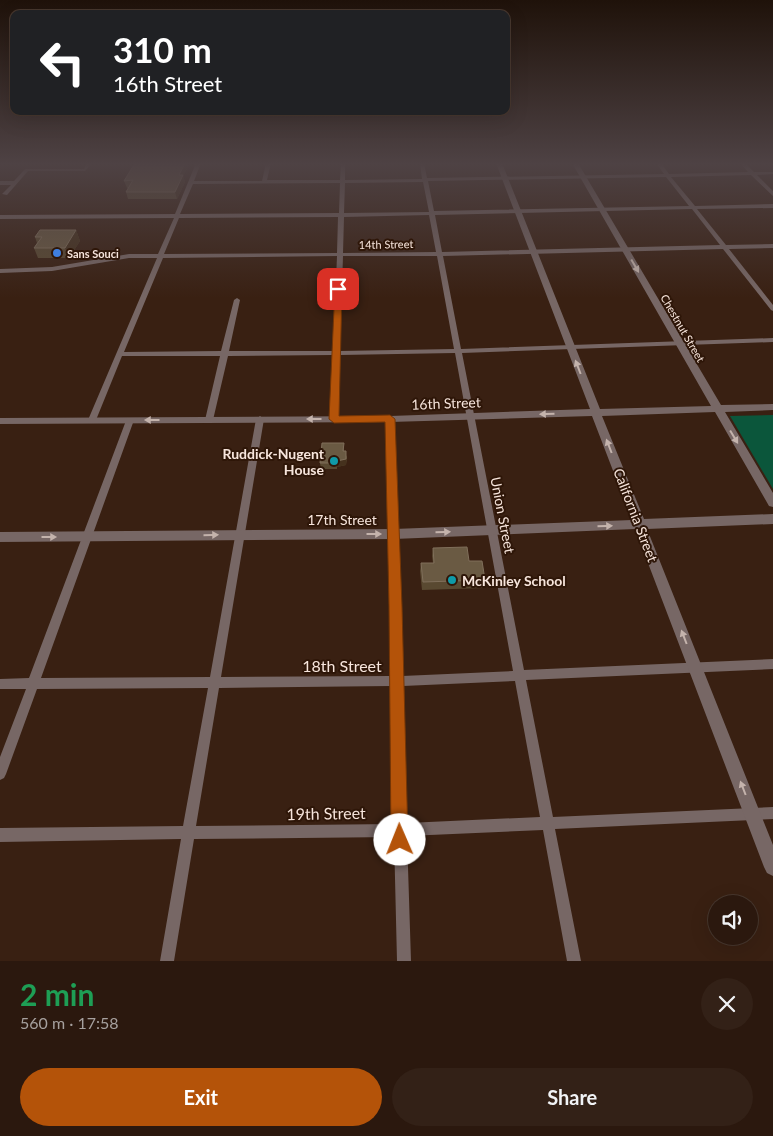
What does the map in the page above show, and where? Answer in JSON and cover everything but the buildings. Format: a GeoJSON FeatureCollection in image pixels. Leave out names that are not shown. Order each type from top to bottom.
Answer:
{"type":"FeatureCollection","features":[{"type":"Feature","properties":{"kind":"street"},"geometry":{"type":"LineString","coordinates":[[92,420],[180,208]]}},
{"type":"Feature","properties":{"kind":"street"},"geometry":{"type":"LineString","coordinates":[[334,419],[342,208]]}},
{"type":"Feature","properties":{"kind":"street","name":"Union Street"},"geometry":{"type":"LineString","coordinates":[[430,208],[574,961]]}},
{"type":"Feature","properties":{"kind":"street","name":"California Street"},"geometry":{"type":"LineString","coordinates":[[516,208],[773,866]]}},
{"type":"Feature","properties":{"kind":"street"},"geometry":{"type":"LineString","coordinates":[[693,208],[773,309]]}},
{"type":"Feature","properties":{"kind":"street"},"geometry":{"type":"LineString","coordinates":[[0,217],[342,216],[699,208]]}},
{"type":"Feature","properties":{"kind":"street","name":"Chestnut Street"},"geometry":{"type":"LineString","coordinates":[[602,210],[773,503]]}},
{"type":"Feature","properties":{"kind":"street","name":"14th Street"},"geometry":{"type":"LineString","coordinates":[[0,271],[52,269],[112,258],[160,256],[439,254],[773,246]]}},
{"type":"Feature","properties":{"kind":"street"},"geometry":{"type":"LineString","coordinates":[[209,420],[238,300]]}},
{"type":"Feature","properties":{"kind":"street"},"geometry":{"type":"LineString","coordinates":[[120,354],[458,352],[773,340]]}},
{"type":"Feature","properties":{"kind":"street","name":"16th Street"},"geometry":{"type":"LineString","coordinates":[[0,422],[390,419],[773,407]]}},
{"type":"Feature","properties":{"kind":"street"},"geometry":{"type":"LineString","coordinates":[[390,419],[399,830],[404,961]]}},
{"type":"Feature","properties":{"kind":"street"},"geometry":{"type":"LineString","coordinates":[[0,774],[130,420]]}},
{"type":"Feature","properties":{"kind":"street"},"geometry":{"type":"LineString","coordinates":[[167,961],[260,420]]}},
{"type":"Feature","properties":{"kind":"street","name":"17th Street"},"geometry":{"type":"LineString","coordinates":[[0,537],[394,534],[773,519]]}},
{"type":"Feature","properties":{"kind":"street","name":"18th Street"},"geometry":{"type":"LineString","coordinates":[[0,684],[397,681],[773,664]]}},
{"type":"Feature","properties":{"kind":"street","name":"19th Street"},"geometry":{"type":"LineString","coordinates":[[0,836],[399,830],[773,813]]}},
{"type":"Feature","properties":{"kind":"green space"},"geometry":{"type":"Polygon","coordinates":[[[773,415],[773,489],[730,416],[773,415]]]}},
{"type":"Feature","properties":{"kind":"place","name":"Sans Souci"},"geometry":{"type":"Point","coordinates":[57,253]}},
{"type":"Feature","properties":{"kind":"place","name":"Ruddick-Nugent House"},"geometry":{"type":"Point","coordinates":[334,461]}},
{"type":"Feature","properties":{"kind":"place","name":"McKinley School"},"geometry":{"type":"Point","coordinates":[452,580]}},
{"type":"Feature","properties":{"kind":"route"},"geometry":{"type":"LineString","coordinates":[[338,289],[338,351],[334,419],[390,419],[396,606],[400,840]]}}]}
